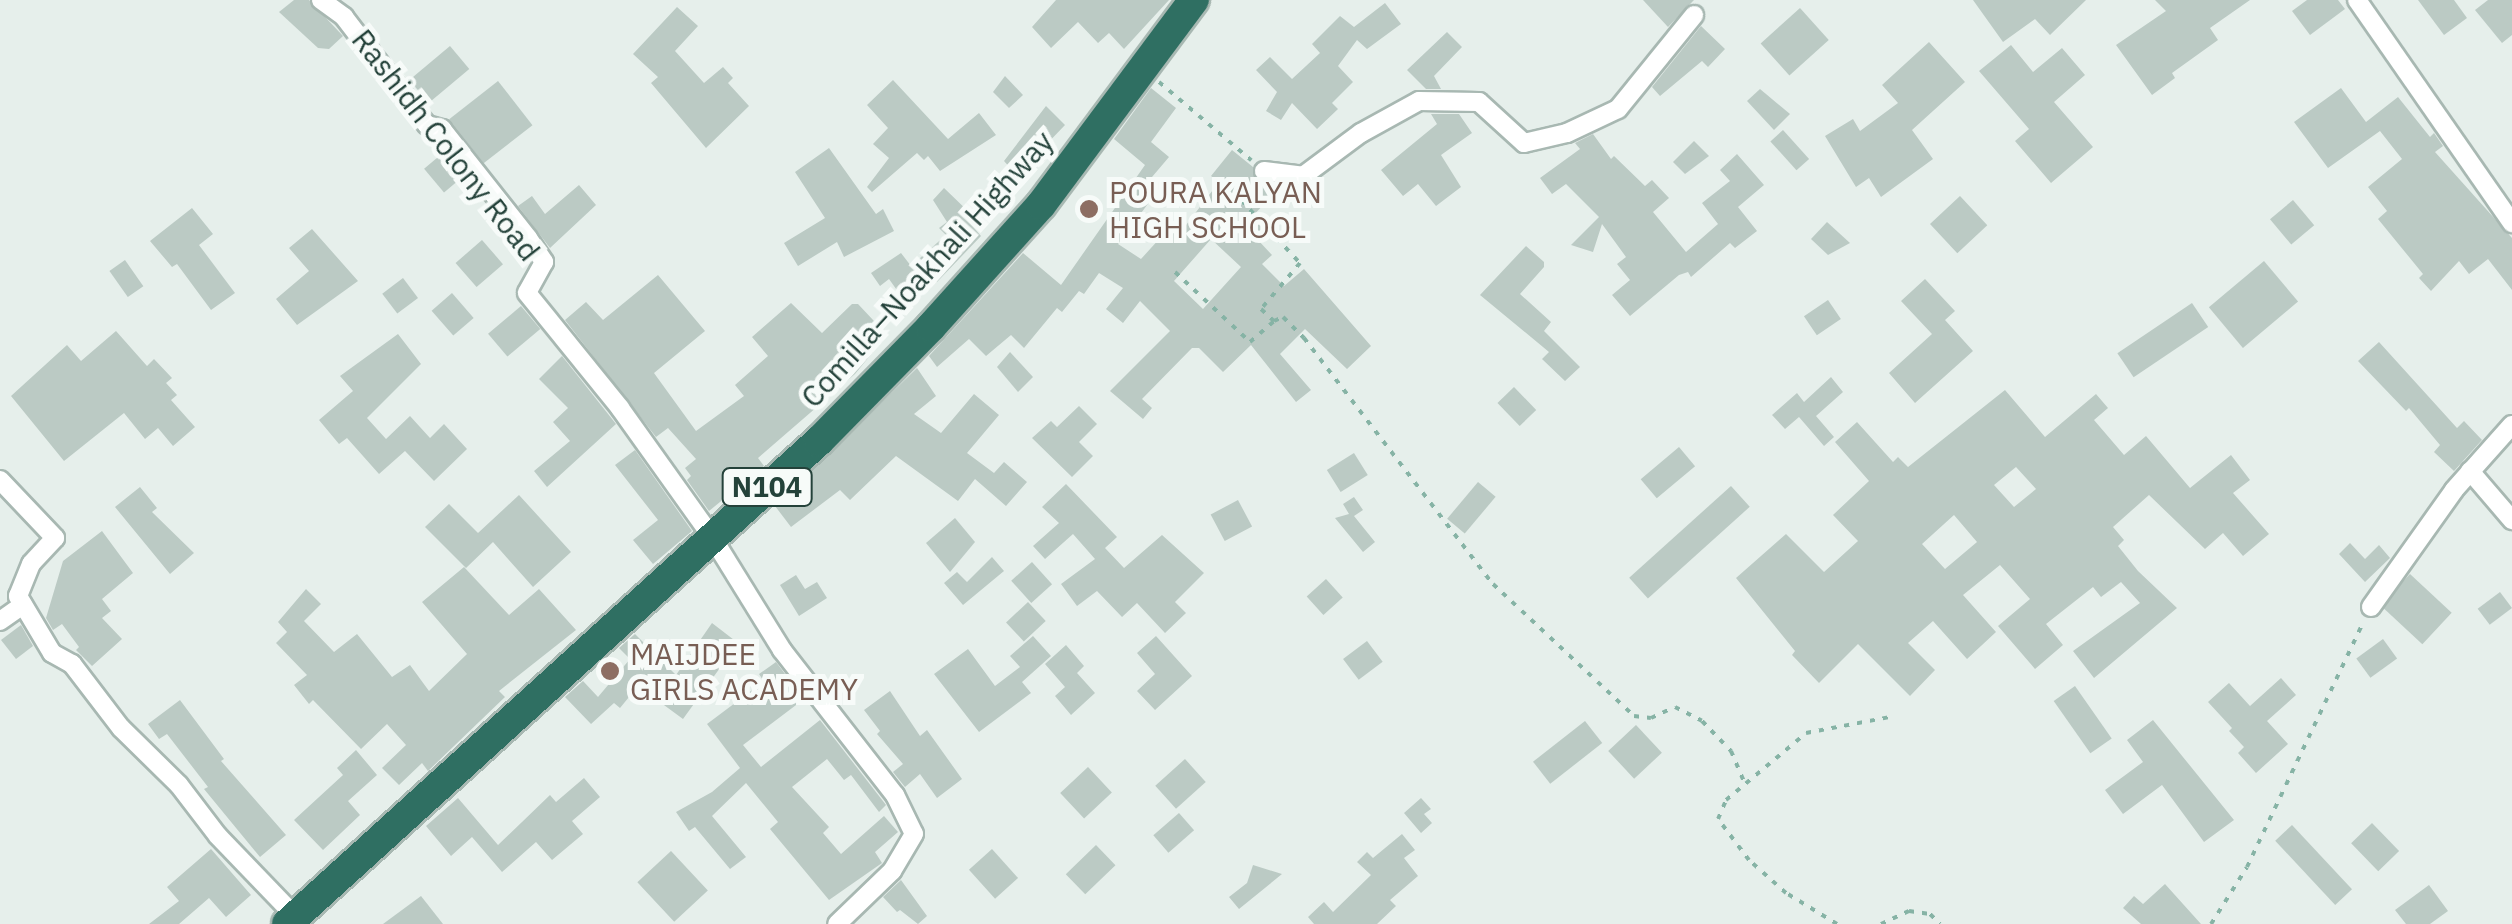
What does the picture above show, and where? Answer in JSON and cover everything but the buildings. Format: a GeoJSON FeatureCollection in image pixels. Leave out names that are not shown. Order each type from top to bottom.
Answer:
{"type":"FeatureCollection","features":[{"type":"Feature","properties":{"kind":"highway","name":"Comilla–Noakhali Highway"},"geometry":{"type":"LineString","coordinates":[[291,920],[819,441],[931,327],[1041,205],[1194,0]]}},
{"type":"Feature","properties":{"kind":"street","name":"Rashidh Colony Road"},"geometry":{"type":"LineString","coordinates":[[321,0],[344,16],[427,125],[442,129],[528,238],[544,262],[526,293],[620,408],[712,537]]}},
{"type":"Feature","properties":{"kind":"street"},"geometry":{"type":"LineString","coordinates":[[2357,0],[2512,222]]}},
{"type":"Feature","properties":{"kind":"street"},"geometry":{"type":"LineString","coordinates":[[1264,172],[1303,176],[1361,133],[1419,101],[1479,102],[1524,143],[1567,133],[1618,109],[1694,15]]}},
{"type":"Feature","properties":{"kind":"street"},"geometry":{"type":"LineString","coordinates":[[2371,607],[2470,472],[2512,424]]}},
{"type":"Feature","properties":{"kind":"street"},"geometry":{"type":"LineString","coordinates":[[2470,472],[2512,520]]}},
{"type":"Feature","properties":{"kind":"street"},"geometry":{"type":"LineString","coordinates":[[0,480],[55,538],[30,564],[18,596],[52,653],[72,664],[121,728],[179,785],[291,920]]}},
{"type":"Feature","properties":{"kind":"street"},"geometry":{"type":"LineString","coordinates":[[712,537],[782,650],[895,795],[914,834],[892,871],[837,924]]}},
{"type":"Feature","properties":{"kind":"street"},"geometry":{"type":"LineString","coordinates":[[0,621],[23,605]]}},
{"type":"Feature","properties":{"kind":"path"},"geometry":{"type":"LineString","coordinates":[[1144,70],[1264,172],[1242,200],[1300,264],[1261,309],[1274,321]]}},
{"type":"Feature","properties":{"kind":"path"},"geometry":{"type":"LineString","coordinates":[[1175,272],[1250,342],[1283,317],[1304,338],[1493,584],[1634,716],[1651,718],[1675,707],[1702,721],[1730,751],[1746,784]]}},
{"type":"Feature","properties":{"kind":"path"},"geometry":{"type":"LineString","coordinates":[[2212,924],[2247,866],[2371,607]]}},
{"type":"Feature","properties":{"kind":"path"},"geometry":{"type":"LineString","coordinates":[[1837,924],[1786,894],[1750,860],[1718,819],[1726,800],[1806,732],[1890,717]]}},
{"type":"Feature","properties":{"kind":"path"},"geometry":{"type":"LineString","coordinates":[[1881,924],[1909,910],[1930,914],[1940,924]]}},
{"type":"Feature","properties":{"kind":"place","name":"POURA KALYAN HIGH SCHOOL"},"geometry":{"type":"Point","coordinates":[1089,209]}},
{"type":"Feature","properties":{"kind":"place","name":"MAIJDEE GIRLS ACADEMY"},"geometry":{"type":"Point","coordinates":[610,671]}}]}
